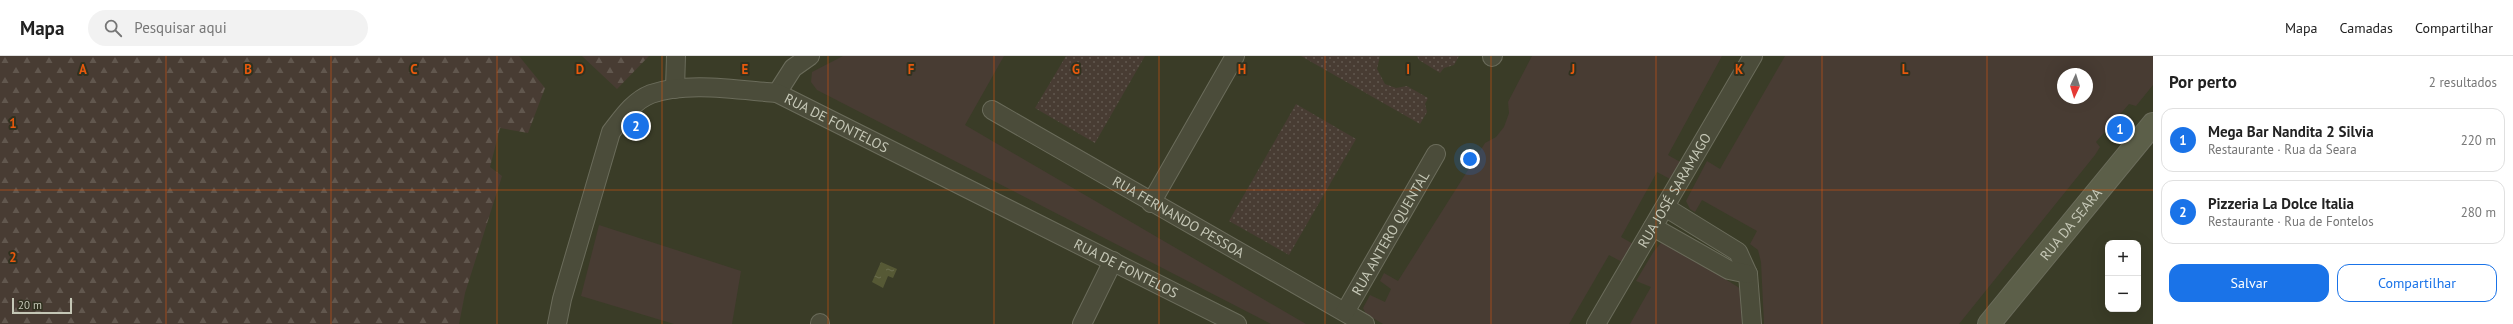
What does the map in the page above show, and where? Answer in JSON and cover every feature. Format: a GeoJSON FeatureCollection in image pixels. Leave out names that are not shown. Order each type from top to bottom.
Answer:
{"type":"FeatureCollection","features":[{"type":"Feature","properties":{"kind":"street"},"geometry":{"type":"LineString","coordinates":[[675,89],[676,56]]}},
{"type":"Feature","properties":{"kind":"street"},"geometry":{"type":"LineString","coordinates":[[777,93],[793,68],[810,56]]}},
{"type":"Feature","properties":{"kind":"street"},"geometry":{"type":"LineString","coordinates":[[1151,203],[1235,56]]}},
{"type":"Feature","properties":{"kind":"street","name":"RUA JOSÉ SARAMAGO"},"geometry":{"type":"LineString","coordinates":[[1596,324],[1753,56]]}},
{"type":"Feature","properties":{"kind":"street","name":"RUA DE FONTELOS"},"geometry":{"type":"LineString","coordinates":[[557,324],[562,299],[611,132],[627,110],[651,94],[675,89],[709,88],[777,93],[1237,324]]}},
{"type":"Feature","properties":{"kind":"street","name":"RUA FERNANDO PESSOA"},"geometry":{"type":"LineString","coordinates":[[992,110],[1151,203],[1365,324]]}},
{"type":"Feature","properties":{"kind":"street","name":"RUA DA SEARA"},"geometry":{"type":"LineString","coordinates":[[1989,324],[2153,124]]}},
{"type":"Feature","properties":{"kind":"street","name":"RUA ANTERO QUENTAL"},"geometry":{"type":"LineString","coordinates":[[1345,312],[1436,154]]}},
{"type":"Feature","properties":{"kind":"street"},"geometry":{"type":"LineString","coordinates":[[1665,207],[1738,252],[1748,274],[1752,324]]}},
{"type":"Feature","properties":{"kind":"street"},"geometry":{"type":"LineString","coordinates":[[1653,227],[1729,270],[1748,274]]}},
{"type":"Feature","properties":{"kind":"street"},"geometry":{"type":"LineString","coordinates":[[1082,324],[1113,261]]}},
{"type":"Feature","properties":{"kind":"green space"},"geometry":{"type":"Polygon","coordinates":[[[0,56],[519,56],[545,88],[528,133],[500,128],[490,167],[502,176],[465,293],[459,324],[0,324],[0,56]]]}},
{"type":"Feature","properties":{"kind":"green space"},"geometry":{"type":"Polygon","coordinates":[[[582,56],[649,56],[617,89],[582,56]]]}},
{"type":"Feature","properties":{"kind":"green space"},"geometry":{"type":"Polygon","coordinates":[[[843,56],[1004,56],[965,125],[1306,324],[1271,324],[817,90],[811,82],[812,72],[843,56]]]}},
{"type":"Feature","properties":{"kind":"green space"},"geometry":{"type":"Polygon","coordinates":[[[1066,56],[1145,56],[1095,143],[1035,108],[1066,56]]]}},
{"type":"Feature","properties":{"kind":"green space"},"geometry":{"type":"Polygon","coordinates":[[[1301,56],[1380,56],[1377,69],[1385,84],[1396,88],[1407,86],[1428,98],[1425,104],[1427,112],[1420,124],[1301,56]]]}},
{"type":"Feature","properties":{"kind":"green space"},"geometry":{"type":"Polygon","coordinates":[[[1417,56],[1459,56],[1454,65],[1444,68],[1440,73],[1419,60],[1417,56]]]}},
{"type":"Feature","properties":{"kind":"green space"},"geometry":{"type":"Polygon","coordinates":[[[1532,56],[1722,56],[1668,155],[1682,163],[1672,180],[1657,172],[1621,237],[1635,245],[1624,263],[1609,255],[1569,324],[1383,324],[1366,314],[1363,308],[1370,295],[1385,302],[1391,289],[1380,281],[1384,273],[1398,281],[1485,143],[1496,137],[1504,127],[1509,113],[1508,102],[1532,56]]]}},
{"type":"Feature","properties":{"kind":"green space"},"geometry":{"type":"Polygon","coordinates":[[[1785,56],[2153,56],[2153,85],[2136,106],[2129,104],[2096,142],[2100,147],[2095,155],[1959,324],[1764,324],[1761,262],[1758,250],[1750,244],[1757,231],[1702,200],[1695,212],[1690,209],[1686,201],[1707,161],[1720,169],[1785,56]]]}},
{"type":"Feature","properties":{"kind":"green space"},"geometry":{"type":"Polygon","coordinates":[[[1296,104],[1356,139],[1289,255],[1229,221],[1296,104]]]}},
{"type":"Feature","properties":{"kind":"green space"},"geometry":{"type":"Polygon","coordinates":[[[599,225],[741,271],[732,324],[674,324],[581,296],[599,225]]]}},
{"type":"Feature","properties":{"kind":"green space"},"geometry":{"type":"Polygon","coordinates":[[[1661,243],[1673,246],[1741,289],[1743,324],[1630,324],[1651,287],[1636,281],[1654,251],[1661,243]]]}},
{"type":"Feature","properties":{"kind":"water"},"geometry":{"type":"Polygon","coordinates":[[[881,262],[897,269],[893,278],[888,276],[883,288],[872,282],[881,262]]]}},
{"type":"Feature","properties":{"kind":"place","name":"Pizzeria La Dolce Italia"},"geometry":{"type":"Point","coordinates":[636,126]}},
{"type":"Feature","properties":{"kind":"place","name":"Mega Bar Nandita 2 Silvia"},"geometry":{"type":"Point","coordinates":[2120,129]}}]}
